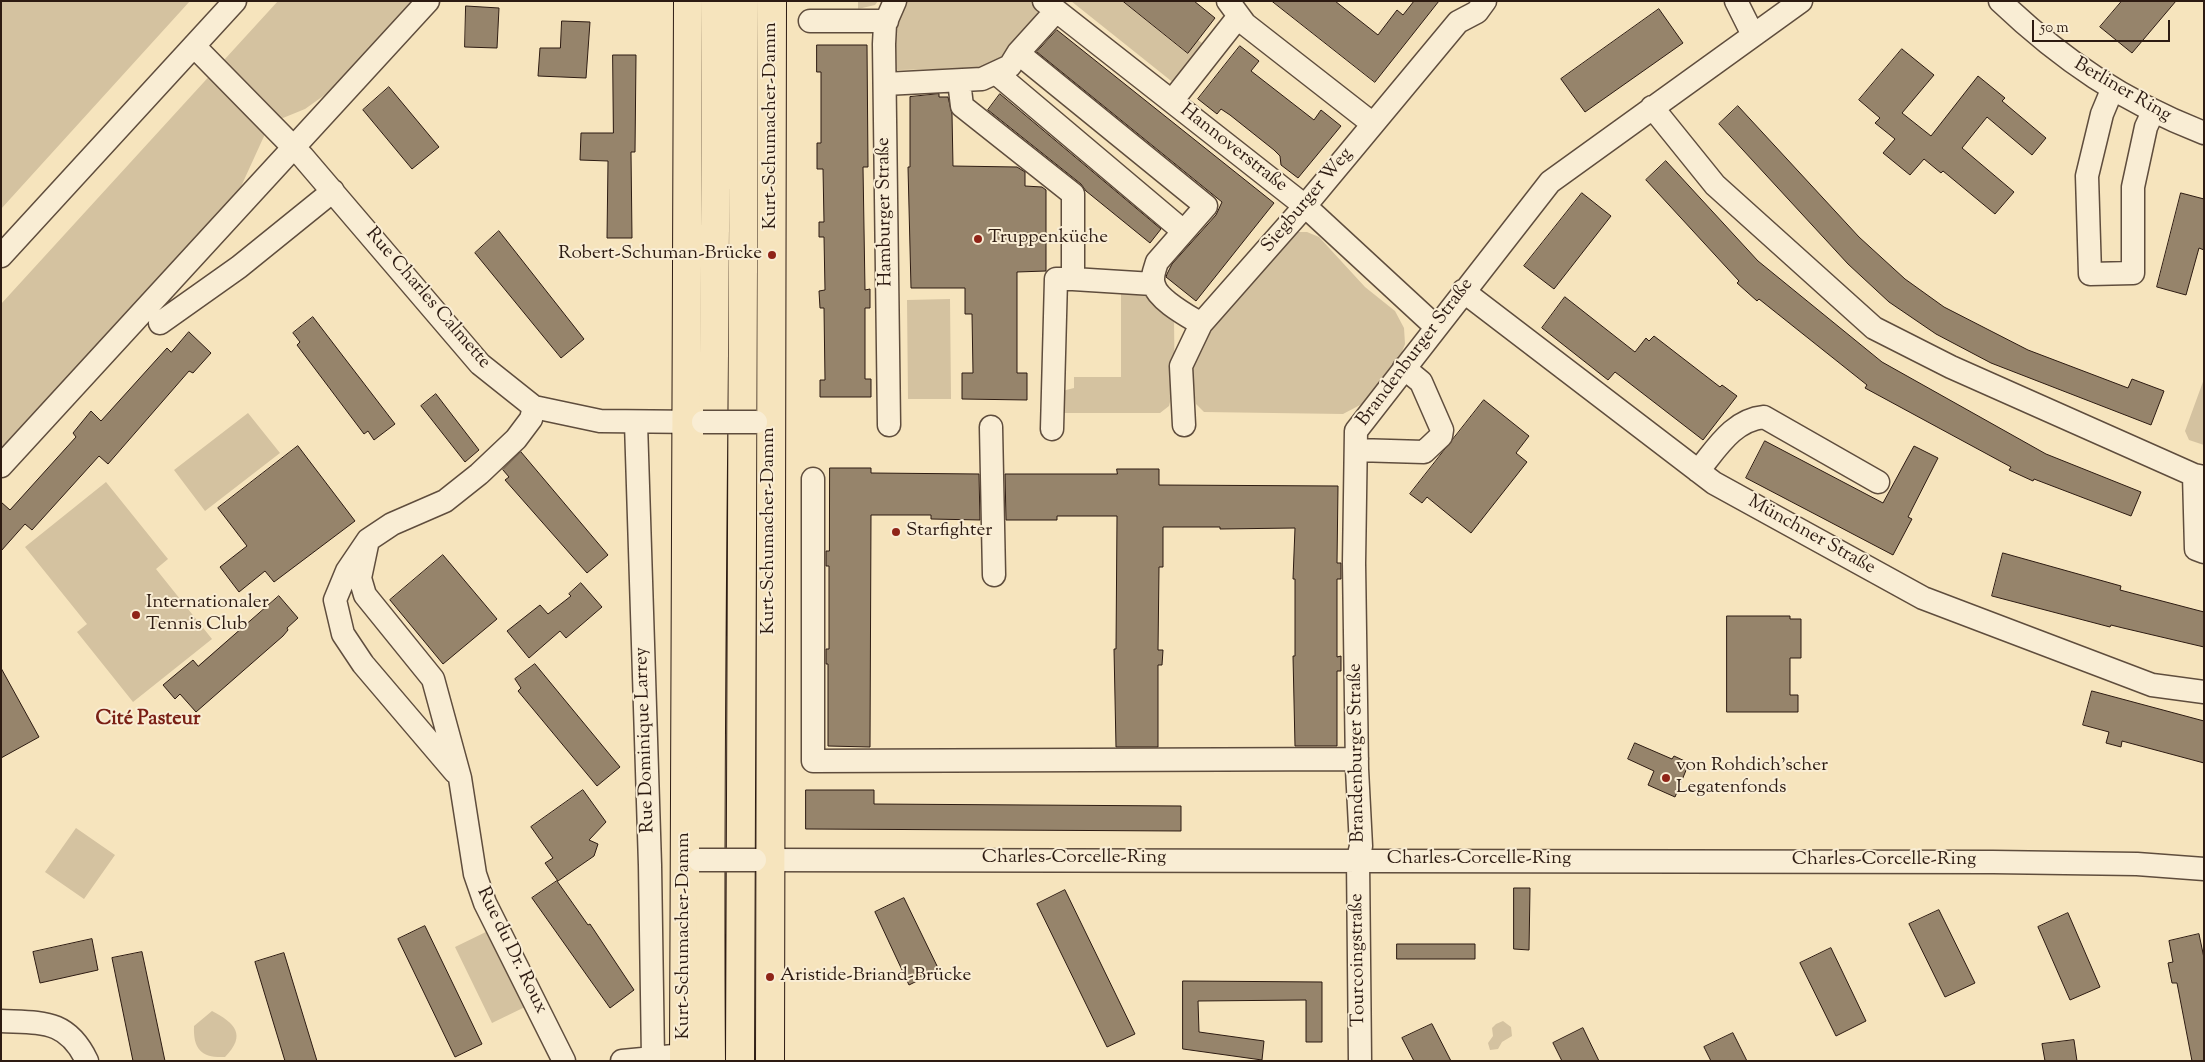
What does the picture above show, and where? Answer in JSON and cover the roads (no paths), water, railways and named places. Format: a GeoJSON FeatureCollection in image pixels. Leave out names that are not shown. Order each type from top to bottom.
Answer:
{"type":"FeatureCollection","features":[{"type":"Feature","properties":{"kind":"main road","name":"Kurt-Schumacher-Damm"},"geometry":{"type":"LineString","coordinates":[[684,1058],[692,860],[694,422],[688,1]]}},
{"type":"Feature","properties":{"kind":"main road"},"geometry":{"type":"LineString","coordinates":[[711,1061],[709,825],[716,355],[716,1]]}},
{"type":"Feature","properties":{"kind":"main road"},"geometry":{"type":"LineString","coordinates":[[740,1061],[744,1]]}},
{"type":"Feature","properties":{"kind":"main road","name":"Kurt-Schumacher-Damm"},"geometry":{"type":"LineString","coordinates":[[770,1061],[762,860],[764,422],[772,1]]}},
{"type":"Feature","properties":{"kind":"street"},"geometry":{"type":"LineString","coordinates":[[1,256],[235,1]]}},
{"type":"Feature","properties":{"kind":"street"},"geometry":{"type":"LineString","coordinates":[[1,466],[300,155],[428,1]]}},
{"type":"Feature","properties":{"kind":"street","name":"Siegburger Weg"},"geometry":{"type":"LineString","coordinates":[[1184,425],[1181,366],[1201,324],[1305,206],[1458,22],[1477,12],[1485,1]]}},
{"type":"Feature","properties":{"kind":"street"},"geometry":{"type":"LineString","coordinates":[[1736,1],[1753,35]]}},
{"type":"Feature","properties":{"kind":"street","name":"Brandenburger Straße"},"geometry":{"type":"LineString","coordinates":[[1358,859],[1361,846],[1357,759],[1354,563],[1356,430],[1435,326],[1550,182],[1802,1]]}},
{"type":"Feature","properties":{"kind":"street","name":"Berliner Ring"},"geometry":{"type":"LineString","coordinates":[[2000,1],[2036,35],[2073,65],[2112,90],[2152,112],[2204,133]]}},
{"type":"Feature","properties":{"kind":"street"},"geometry":{"type":"LineString","coordinates":[[885,84],[982,80],[1010,66],[1050,6]]}},
{"type":"Feature","properties":{"kind":"street","name":"Hannoverstraße"},"geometry":{"type":"LineString","coordinates":[[1050,6],[1305,206],[1435,326]]}},
{"type":"Feature","properties":{"kind":"street"},"geometry":{"type":"LineString","coordinates":[[1172,101],[1234,9],[1245,24],[1373,124]]}},
{"type":"Feature","properties":{"kind":"street"},"geometry":{"type":"LineString","coordinates":[[810,21],[891,11]]}},
{"type":"Feature","properties":{"kind":"street","name":"Hamburger Straße"},"geometry":{"type":"LineString","coordinates":[[888,425],[884,44],[891,11]]}},
{"type":"Feature","properties":{"kind":"street","name":"Rue Charles Calmette"},"geometry":{"type":"LineString","coordinates":[[194,46],[300,155],[480,364],[534,408],[600,421],[636,423],[694,422]]}},
{"type":"Feature","properties":{"kind":"street"},"geometry":{"type":"LineString","coordinates":[[1018,53],[1206,206],[1182,230],[1157,262],[1153,284],[1159,294],[1201,324]]}},
{"type":"Feature","properties":{"kind":"street"},"geometry":{"type":"LineString","coordinates":[[996,73],[1182,230]]}},
{"type":"Feature","properties":{"kind":"street"},"geometry":{"type":"LineString","coordinates":[[959,80],[962,106],[1073,194],[1073,279]]}},
{"type":"Feature","properties":{"kind":"street"},"geometry":{"type":"LineString","coordinates":[[2112,90],[2102,114],[2087,176],[2090,274],[2134,273],[2133,187],[2146,127],[2152,112]]}},
{"type":"Feature","properties":{"kind":"street"},"geometry":{"type":"LineString","coordinates":[[1652,107],[1715,185],[1874,328],[1951,367],[2199,476],[2196,549],[2204,552]]}},
{"type":"Feature","properties":{"kind":"street"},"geometry":{"type":"LineString","coordinates":[[160,323],[239,267],[333,192]]}},
{"type":"Feature","properties":{"kind":"street"},"geometry":{"type":"LineString","coordinates":[[1052,428],[1056,279],[1153,284]]}},
{"type":"Feature","properties":{"kind":"street","name":"Münchner Straße"},"geometry":{"type":"LineString","coordinates":[[1463,291],[1714,483],[1923,598],[2152,685],[2204,692]]}},
{"type":"Feature","properties":{"kind":"street"},"geometry":{"type":"LineString","coordinates":[[1356,450],[1424,452],[1442,436],[1442,430],[1421,382],[1404,368]]}},
{"type":"Feature","properties":{"kind":"street"},"geometry":{"type":"LineString","coordinates":[[460,778],[363,664],[343,634],[335,600],[347,571],[368,540],[392,524],[445,501],[479,474],[516,439],[530,420],[534,408]]}},
{"type":"Feature","properties":{"kind":"street"},"geometry":{"type":"LineString","coordinates":[[1698,471],[1730,432],[1750,418],[1764,417],[1878,482]]}},
{"type":"Feature","properties":{"kind":"street"},"geometry":{"type":"LineString","coordinates":[[694,422],[764,422]]}},
{"type":"Feature","properties":{"kind":"street","name":"Rue Dominique Larrey"},"geometry":{"type":"LineString","coordinates":[[636,423],[649,846],[652,1058]]}},
{"type":"Feature","properties":{"kind":"street"},"geometry":{"type":"LineString","coordinates":[[991,427],[994,575]]}},
{"type":"Feature","properties":{"kind":"street"},"geometry":{"type":"LineString","coordinates":[[813,479],[813,761],[1357,759]]}},
{"type":"Feature","properties":{"kind":"street","name":"Rue du Dr. Roux"},"geometry":{"type":"LineString","coordinates":[[368,540],[360,578],[365,595],[433,679],[460,778],[475,874],[485,903],[564,1061]]}},
{"type":"Feature","properties":{"kind":"street","name":"Charles-Corcelle-Ring"},"geometry":{"type":"LineString","coordinates":[[762,860],[1358,859],[2112,863],[2204,868]]}},
{"type":"Feature","properties":{"kind":"street","name":"Tourcoingstraße"},"geometry":{"type":"LineString","coordinates":[[1358,859],[1360,1061]]}},
{"type":"Feature","properties":{"kind":"street"},"geometry":{"type":"LineString","coordinates":[[692,860],[762,860]]}},
{"type":"Feature","properties":{"kind":"street"},"geometry":{"type":"LineString","coordinates":[[1,1021],[55,1026],[74,1037],[87,1061]]}},
{"type":"Feature","properties":{"kind":"street"},"geometry":{"type":"LineString","coordinates":[[622,1061],[652,1058],[684,1058]]}},
{"type":"Feature","properties":{"kind":"place","name":"Truppenküche"},"geometry":{"type":"Point","coordinates":[978,239]}},
{"type":"Feature","properties":{"kind":"place","name":"Robert-Schuman-Brücke"},"geometry":{"type":"Point","coordinates":[772,255]}},
{"type":"Feature","properties":{"kind":"place","name":"Starfighter"},"geometry":{"type":"Point","coordinates":[896,532]}},
{"type":"Feature","properties":{"kind":"place","name":"Internationaler Tennis Club"},"geometry":{"type":"Point","coordinates":[136,615]}},
{"type":"Feature","properties":{"kind":"place","name":"von Rohdich'scher Legatenfonds"},"geometry":{"type":"Point","coordinates":[1666,778]}},
{"type":"Feature","properties":{"kind":"place","name":"Aristide-Briand-Brücke"},"geometry":{"type":"Point","coordinates":[770,977]}},
{"type":"Feature","properties":{"kind":"district","name":"Cité Pasteur"},"geometry":{"type":"Point","coordinates":[148,721]}}]}
